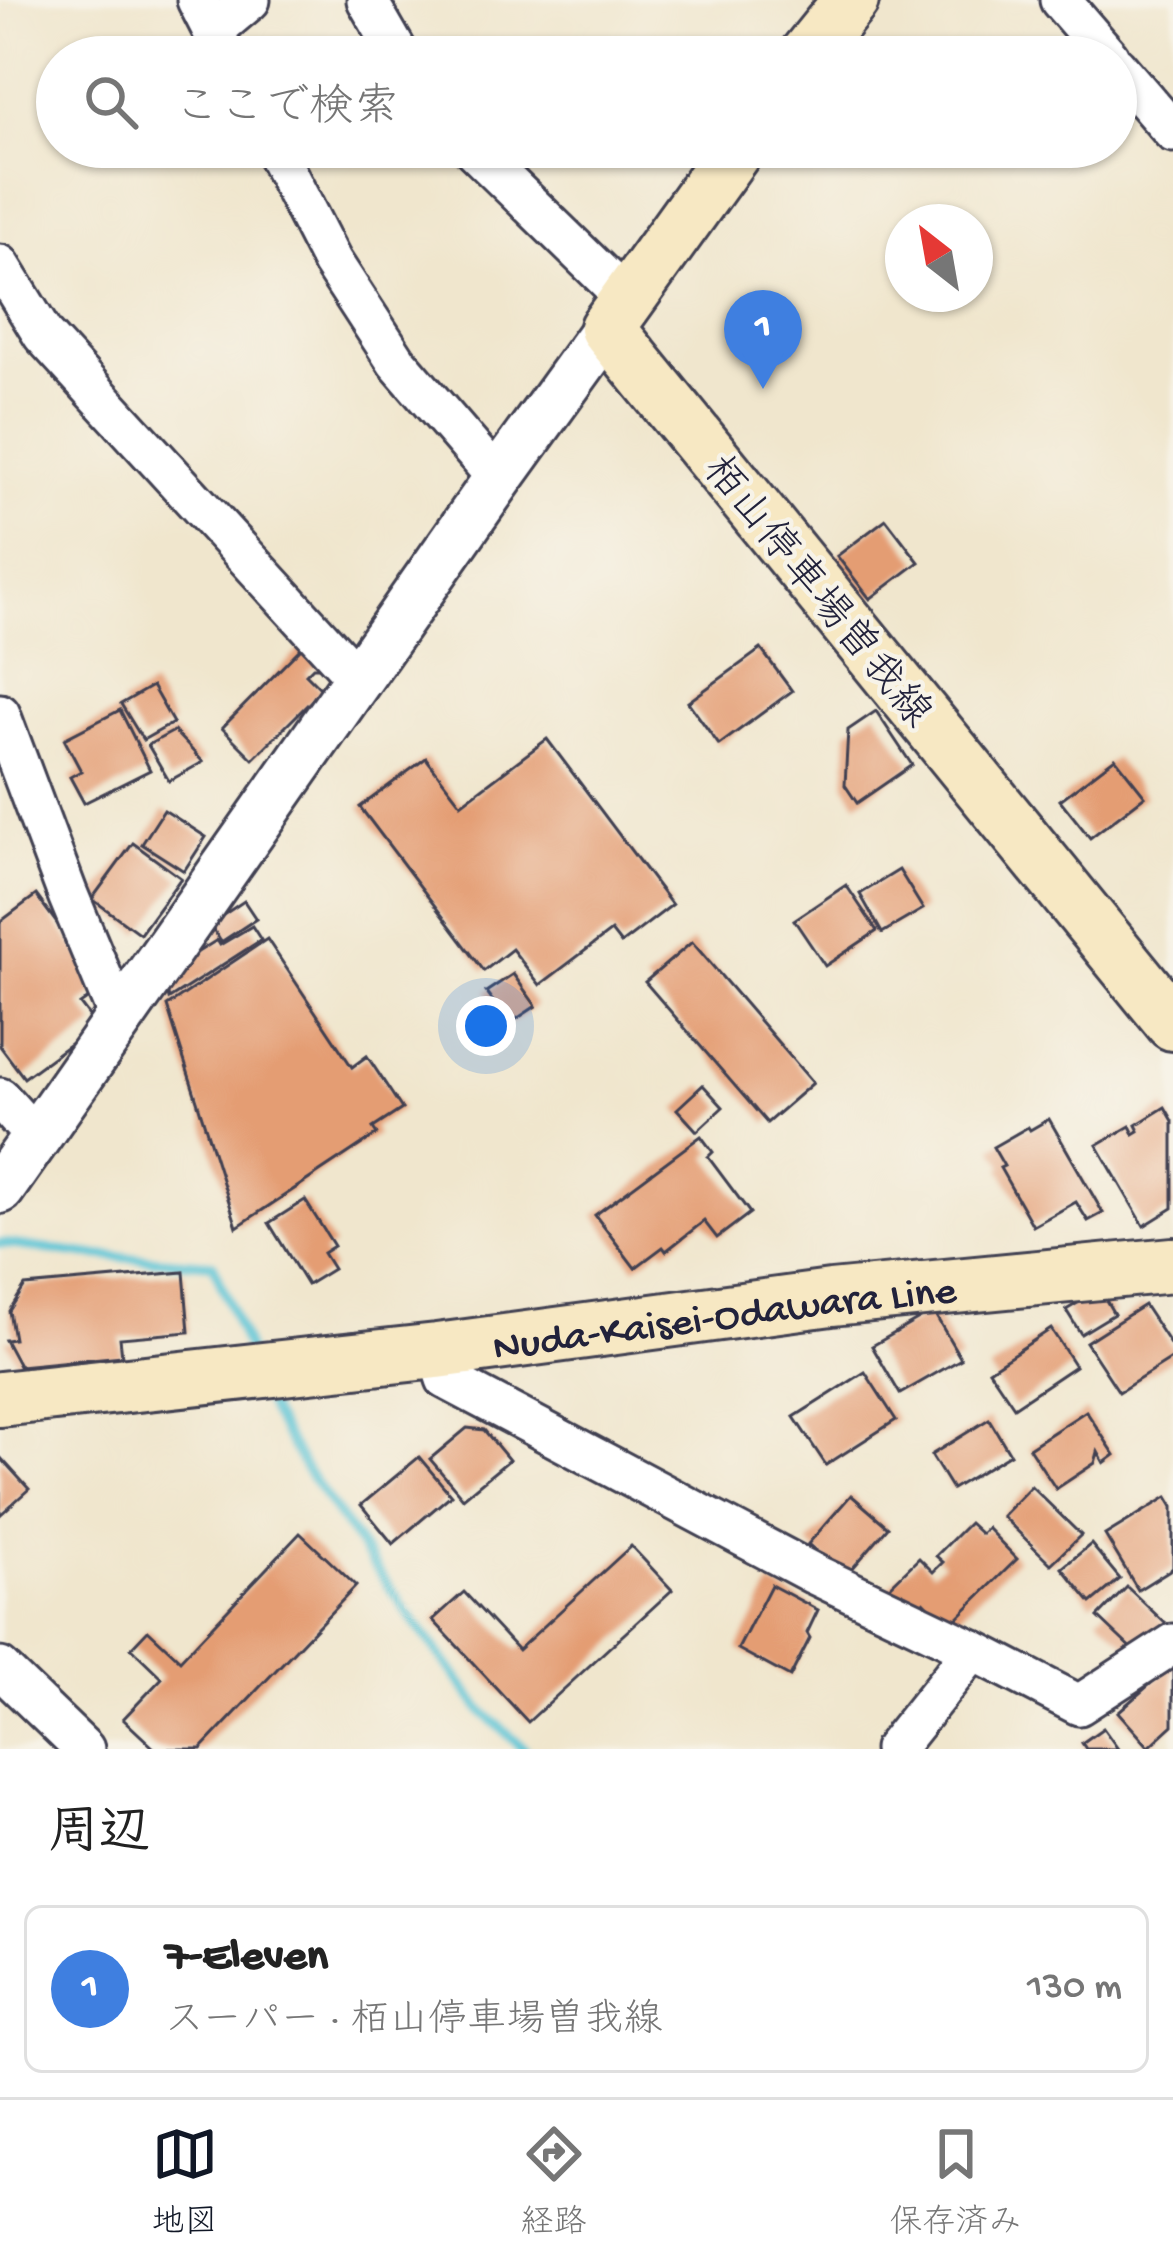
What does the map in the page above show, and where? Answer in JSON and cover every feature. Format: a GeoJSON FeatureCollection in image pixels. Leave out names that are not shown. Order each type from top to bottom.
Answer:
{"type":"FeatureCollection","features":[{"type":"Feature","properties":{"kind":"main road"},"geometry":{"type":"LineString","coordinates":[[822,36],[851,0]]}},
{"type":"Feature","properties":{"kind":"main road"},"geometry":{"type":"LineString","coordinates":[[618,314],[722,168]]}},
{"type":"Feature","properties":{"kind":"main road","name":"栢山停車場曽我線"},"geometry":{"type":"LineString","coordinates":[[618,314],[1173,1023]]}},
{"type":"Feature","properties":{"kind":"main road","name":"Nuda-Kaisei-Odawara Line"},"geometry":{"type":"LineString","coordinates":[[0,1399],[437,1351],[830,1298],[1173,1265]]}},
{"type":"Feature","properties":{"kind":"street"},"geometry":{"type":"LineString","coordinates":[[212,29],[250,0]]}},
{"type":"Feature","properties":{"kind":"street"},"geometry":{"type":"LineString","coordinates":[[367,0],[388,36]]}},
{"type":"Feature","properties":{"kind":"street"},"geometry":{"type":"LineString","coordinates":[[1060,0],[1090,36]]}},
{"type":"Feature","properties":{"kind":"street"},"geometry":{"type":"LineString","coordinates":[[1137,90],[1173,132]]}},
{"type":"Feature","properties":{"kind":"street"},"geometry":{"type":"LineString","coordinates":[[284,168],[332,262],[397,362],[498,479]]}},
{"type":"Feature","properties":{"kind":"street"},"geometry":{"type":"LineString","coordinates":[[0,1190],[618,314],[490,168]]}},
{"type":"Feature","properties":{"kind":"street"},"geometry":{"type":"LineString","coordinates":[[0,265],[43,335],[358,680]]}},
{"type":"Feature","properties":{"kind":"street"},"geometry":{"type":"LineString","coordinates":[[0,714],[120,1020]]}},
{"type":"Feature","properties":{"kind":"street"},"geometry":{"type":"LineString","coordinates":[[0,1098],[36,1138]]}},
{"type":"Feature","properties":{"kind":"street"},"geometry":{"type":"LineString","coordinates":[[437,1351],[446,1379],[814,1574],[1079,1705],[1173,1644]]}},
{"type":"Feature","properties":{"kind":"street"},"geometry":{"type":"LineString","coordinates":[[894,1749],[973,1650]]}},
{"type":"Feature","properties":{"kind":"street"},"geometry":{"type":"LineString","coordinates":[[0,1668],[84,1749]]}},
{"type":"Feature","properties":{"kind":"building"},"geometry":{"type":"Polygon","coordinates":[[[886,519],[919,562],[870,599],[837,556],[886,519]]]}},
{"type":"Feature","properties":{"kind":"building"},"geometry":{"type":"Polygon","coordinates":[[[308,641],[333,667],[313,667],[306,674],[322,690],[253,759],[222,728],[308,641]]]}},
{"type":"Feature","properties":{"kind":"building"},"geometry":{"type":"Polygon","coordinates":[[[761,649],[792,691],[719,745],[688,702],[761,649]]]}},
{"type":"Feature","properties":{"kind":"building"},"geometry":{"type":"Polygon","coordinates":[[[152,686],[173,723],[143,740],[121,704],[152,686]]]}},
{"type":"Feature","properties":{"kind":"building"},"geometry":{"type":"Polygon","coordinates":[[[120,710],[150,770],[84,803],[70,777],[81,771],[64,739],[120,710]]]}},
{"type":"Feature","properties":{"kind":"building"},"geometry":{"type":"Polygon","coordinates":[[[876,711],[912,765],[857,803],[845,785],[848,730],[876,711]]]}},
{"type":"Feature","properties":{"kind":"building"},"geometry":{"type":"Polygon","coordinates":[[[174,731],[203,762],[169,781],[148,745],[174,731]]]}},
{"type":"Feature","properties":{"kind":"building"},"geometry":{"type":"Polygon","coordinates":[[[547,739],[672,905],[621,944],[611,931],[540,985],[512,949],[484,971],[360,807],[426,758],[461,804],[547,739]]]}},
{"type":"Feature","properties":{"kind":"building"},"geometry":{"type":"Polygon","coordinates":[[[1115,758],[1145,796],[1090,838],[1060,800],[1115,758]]]}},
{"type":"Feature","properties":{"kind":"building"},"geometry":{"type":"Polygon","coordinates":[[[164,810],[206,837],[184,871],[142,844],[164,810]]]}},
{"type":"Feature","properties":{"kind":"building"},"geometry":{"type":"Polygon","coordinates":[[[133,843],[181,878],[140,934],[92,899],[133,843]]]}},
{"type":"Feature","properties":{"kind":"building"},"geometry":{"type":"Polygon","coordinates":[[[899,870],[923,909],[882,933],[860,894],[899,870]]]}},
{"type":"Feature","properties":{"kind":"building"},"geometry":{"type":"Polygon","coordinates":[[[846,885],[877,931],[825,966],[794,920],[846,885]]]}},
{"type":"Feature","properties":{"kind":"building"},"geometry":{"type":"Polygon","coordinates":[[[36,895],[87,964],[96,993],[80,1004],[96,1025],[24,1078],[0,1046],[0,922],[36,895]]]}},
{"type":"Feature","properties":{"kind":"building"},"geometry":{"type":"Polygon","coordinates":[[[244,901],[256,919],[221,942],[210,924],[244,901]]]}},
{"type":"Feature","properties":{"kind":"building"},"geometry":{"type":"Polygon","coordinates":[[[252,926],[261,940],[169,999],[165,982],[174,967],[217,940],[220,945],[252,926]]]}},
{"type":"Feature","properties":{"kind":"building"},"geometry":{"type":"Polygon","coordinates":[[[267,939],[352,1067],[367,1056],[402,1109],[373,1128],[377,1134],[237,1227],[167,1006],[267,939]]]}},
{"type":"Feature","properties":{"kind":"building"},"geometry":{"type":"Polygon","coordinates":[[[692,942],[813,1083],[767,1123],[645,982],[692,942]]]}},
{"type":"Feature","properties":{"kind":"building"},"geometry":{"type":"Polygon","coordinates":[[[513,974],[536,1006],[509,1024],[486,992],[513,974]]]}},
{"type":"Feature","properties":{"kind":"building"},"geometry":{"type":"Polygon","coordinates":[[[703,1085],[723,1107],[697,1131],[677,1109],[703,1085]]]}},
{"type":"Feature","properties":{"kind":"building"},"geometry":{"type":"Polygon","coordinates":[[[1165,1107],[1173,1121],[1173,1208],[1144,1226],[1097,1145],[1130,1126],[1134,1134],[1139,1131],[1136,1125],[1165,1107]]]}},
{"type":"Feature","properties":{"kind":"building"},"geometry":{"type":"Polygon","coordinates":[[[1049,1119],[1103,1213],[1088,1221],[1076,1202],[1033,1226],[1000,1168],[1004,1166],[993,1147],[1049,1119]]]}},
{"type":"Feature","properties":{"kind":"building"},"geometry":{"type":"Polygon","coordinates":[[[701,1136],[713,1152],[708,1157],[750,1213],[717,1238],[704,1221],[635,1268],[595,1215],[701,1136]]]}},
{"type":"Feature","properties":{"kind":"building"},"geometry":{"type":"Polygon","coordinates":[[[305,1200],[334,1246],[323,1253],[333,1269],[307,1285],[269,1223],[305,1200]]]}},
{"type":"Feature","properties":{"kind":"building"},"geometry":{"type":"Polygon","coordinates":[[[184,1272],[189,1332],[120,1338],[122,1356],[19,1366],[5,1340],[14,1339],[9,1311],[25,1286],[184,1272]]]}},
{"type":"Feature","properties":{"kind":"building"},"geometry":{"type":"Polygon","coordinates":[[[1100,1290],[1114,1314],[1081,1334],[1066,1310],[1100,1290]]]}},
{"type":"Feature","properties":{"kind":"building"},"geometry":{"type":"Polygon","coordinates":[[[1144,1305],[1173,1349],[1173,1358],[1119,1392],[1086,1342],[1144,1305]]]}},
{"type":"Feature","properties":{"kind":"building"},"geometry":{"type":"Polygon","coordinates":[[[933,1311],[961,1359],[900,1394],[872,1346],[933,1311]]]}},
{"type":"Feature","properties":{"kind":"building"},"geometry":{"type":"Polygon","coordinates":[[[1051,1329],[1075,1366],[1014,1407],[989,1370],[1051,1329]]]}},
{"type":"Feature","properties":{"kind":"building"},"geometry":{"type":"Polygon","coordinates":[[[865,1372],[896,1420],[826,1465],[794,1417],[865,1372]]]}},
{"type":"Feature","properties":{"kind":"building"},"geometry":{"type":"Polygon","coordinates":[[[1086,1411],[1115,1455],[1104,1463],[1098,1452],[1095,1463],[1056,1489],[1029,1448],[1086,1411]]]}},
{"type":"Feature","properties":{"kind":"building"},"geometry":{"type":"Polygon","coordinates":[[[989,1419],[1010,1454],[952,1489],[931,1455],[989,1419]]]}},
{"type":"Feature","properties":{"kind":"building"},"geometry":{"type":"Polygon","coordinates":[[[467,1428],[484,1430],[509,1460],[463,1498],[430,1459],[467,1428]]]}},
{"type":"Feature","properties":{"kind":"building"},"geometry":{"type":"Polygon","coordinates":[[[0,1457],[29,1489],[0,1515],[0,1457]]]}},
{"type":"Feature","properties":{"kind":"building"},"geometry":{"type":"Polygon","coordinates":[[[419,1457],[451,1495],[393,1544],[361,1505],[419,1457]]]}},
{"type":"Feature","properties":{"kind":"building"},"geometry":{"type":"Polygon","coordinates":[[[1031,1486],[1081,1535],[1051,1564],[1002,1516],[1031,1486]]]}},
{"type":"Feature","properties":{"kind":"building"},"geometry":{"type":"Polygon","coordinates":[[[851,1495],[888,1527],[845,1577],[808,1544],[851,1495]]]}},
{"type":"Feature","properties":{"kind":"building"},"geometry":{"type":"Polygon","coordinates":[[[1167,1497],[1173,1507],[1173,1568],[1138,1590],[1105,1535],[1167,1497]]]}},
{"type":"Feature","properties":{"kind":"building"},"geometry":{"type":"Polygon","coordinates":[[[969,1523],[981,1534],[987,1528],[1017,1559],[949,1626],[924,1601],[909,1616],[885,1591],[919,1558],[933,1572],[943,1562],[936,1556],[969,1523]]]}},
{"type":"Feature","properties":{"kind":"building"},"geometry":{"type":"Polygon","coordinates":[[[300,1533],[356,1586],[201,1749],[155,1749],[123,1719],[162,1678],[131,1648],[148,1630],[180,1660],[300,1533]]]}},
{"type":"Feature","properties":{"kind":"building"},"geometry":{"type":"Polygon","coordinates":[[[1091,1544],[1120,1579],[1091,1603],[1062,1568],[1091,1544]]]}},
{"type":"Feature","properties":{"kind":"building"},"geometry":{"type":"Polygon","coordinates":[[[631,1546],[672,1590],[528,1722],[433,1620],[464,1592],[518,1650],[631,1546]]]}},
{"type":"Feature","properties":{"kind":"building"},"geometry":{"type":"Polygon","coordinates":[[[771,1585],[818,1610],[790,1677],[738,1649],[771,1585]]]}},
{"type":"Feature","properties":{"kind":"building"},"geometry":{"type":"Polygon","coordinates":[[[1127,1587],[1167,1625],[1138,1655],[1098,1617],[1127,1587]]]}},
{"type":"Feature","properties":{"kind":"building"},"geometry":{"type":"Polygon","coordinates":[[[1173,1664],[1173,1725],[1149,1747],[1118,1712],[1173,1664]]]}},
{"type":"Feature","properties":{"kind":"building"},"geometry":{"type":"Polygon","coordinates":[[[1103,1728],[1118,1749],[1086,1749],[1082,1743],[1103,1728]]]}},
{"type":"Feature","properties":{"kind":"waterway"},"geometry":{"type":"LineString","coordinates":[[0,1243],[213,1264],[250,1357]]}},
{"type":"Feature","properties":{"kind":"waterway"},"geometry":{"type":"LineString","coordinates":[[261,1386],[305,1468],[402,1605],[481,1710],[524,1749]]}},
{"type":"Feature","properties":{"kind":"place","name":"7-Eleven"},"geometry":{"type":"Point","coordinates":[763,389]}}]}
